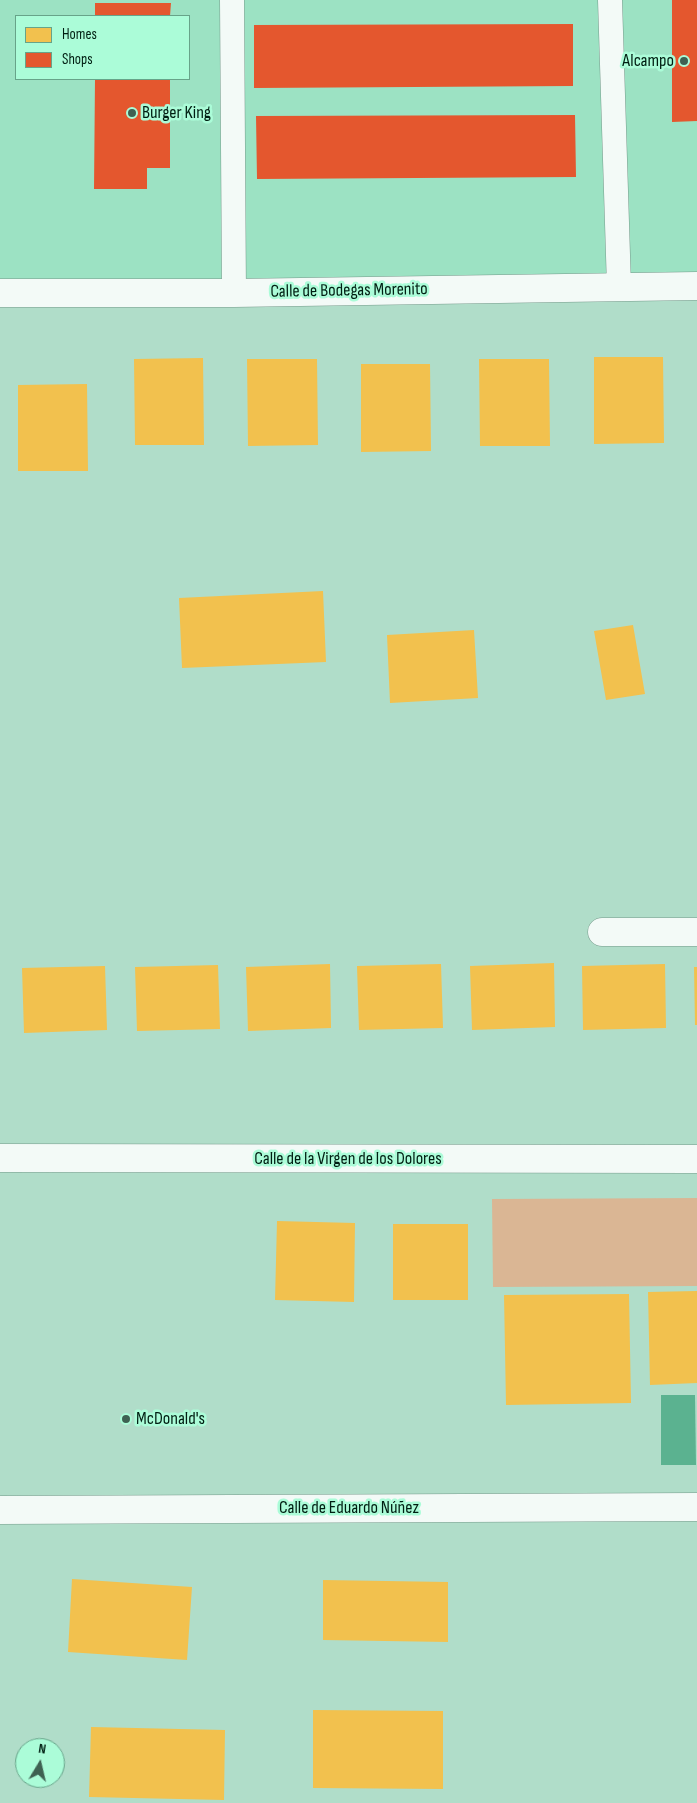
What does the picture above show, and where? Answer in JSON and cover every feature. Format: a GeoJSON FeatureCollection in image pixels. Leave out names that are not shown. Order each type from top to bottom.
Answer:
{"type":"FeatureCollection","features":[{"type":"Feature","properties":{"kind":"street","name":"Calle de Bodegas Morenito"},"geometry":{"type":"LineString","coordinates":[[0,293],[234,293],[697,286]]}},
{"type":"Feature","properties":{"kind":"street"},"geometry":{"type":"LineString","coordinates":[[602,932],[697,932]]}},
{"type":"Feature","properties":{"kind":"street","name":"Calle de la Virgen de los Dolores"},"geometry":{"type":"LineString","coordinates":[[0,1158],[697,1159]]}},
{"type":"Feature","properties":{"kind":"street","name":"Calle de Eduardo Núñez"},"geometry":{"type":"LineString","coordinates":[[0,1510],[697,1507]]}},
{"type":"Feature","properties":{"kind":"lane"},"geometry":{"type":"LineString","coordinates":[[232,0],[234,293]]}},
{"type":"Feature","properties":{"kind":"lane"},"geometry":{"type":"LineString","coordinates":[[610,0],[619,287]]}},
{"type":"Feature","properties":{"kind":"shaded area"},"geometry":{"type":"Polygon","coordinates":[[[0,0],[697,0],[697,286],[0,293],[0,0]]]}},
{"type":"Feature","properties":{"kind":"shaded area"},"geometry":{"type":"Polygon","coordinates":[[[697,1198],[697,1286],[493,1287],[492,1199],[697,1198]]]}},
{"type":"Feature","properties":{"kind":"shaded area"},"geometry":{"type":"Polygon","coordinates":[[[661,1395],[695,1395],[696,1465],[661,1465],[661,1395]]]}},
{"type":"Feature","properties":{"kind":"building: Homes"},"geometry":{"type":"Polygon","coordinates":[[[594,357],[663,357],[664,443],[594,444],[594,357]]]}},
{"type":"Feature","properties":{"kind":"building: Homes"},"geometry":{"type":"Polygon","coordinates":[[[203,358],[204,445],[135,445],[134,359],[203,358]]]}},
{"type":"Feature","properties":{"kind":"building: Homes"},"geometry":{"type":"Polygon","coordinates":[[[247,359],[317,359],[318,445],[248,446],[247,359]]]}},
{"type":"Feature","properties":{"kind":"building: Homes"},"geometry":{"type":"Polygon","coordinates":[[[479,359],[549,359],[550,446],[480,446],[479,359]]]}},
{"type":"Feature","properties":{"kind":"building: Homes"},"geometry":{"type":"Polygon","coordinates":[[[361,364],[430,364],[431,451],[361,452],[361,364]]]}},
{"type":"Feature","properties":{"kind":"building: Homes"},"geometry":{"type":"Polygon","coordinates":[[[87,384],[88,471],[18,471],[18,385],[87,384]]]}},
{"type":"Feature","properties":{"kind":"building: Homes"},"geometry":{"type":"Polygon","coordinates":[[[323,591],[326,662],[182,668],[179,598],[323,591]]]}},
{"type":"Feature","properties":{"kind":"building: Homes"},"geometry":{"type":"Polygon","coordinates":[[[633,625],[645,694],[606,700],[594,631],[633,625]]]}},
{"type":"Feature","properties":{"kind":"building: Homes"},"geometry":{"type":"Polygon","coordinates":[[[474,630],[478,698],[390,703],[387,635],[474,630]]]}},
{"type":"Feature","properties":{"kind":"building: Homes"},"geometry":{"type":"Polygon","coordinates":[[[554,963],[555,1027],[472,1030],[470,966],[554,963]]]}},
{"type":"Feature","properties":{"kind":"building: Homes"},"geometry":{"type":"Polygon","coordinates":[[[330,964],[331,1028],[248,1031],[246,967],[330,964]]]}},
{"type":"Feature","properties":{"kind":"building: Homes"},"geometry":{"type":"Polygon","coordinates":[[[441,964],[443,1028],[359,1030],[357,966],[441,964]]]}},
{"type":"Feature","properties":{"kind":"building: Homes"},"geometry":{"type":"Polygon","coordinates":[[[665,964],[666,1028],[583,1030],[582,966],[665,964]]]}},
{"type":"Feature","properties":{"kind":"building: Homes"},"geometry":{"type":"Polygon","coordinates":[[[218,965],[220,1029],[137,1031],[135,967],[218,965]]]}},
{"type":"Feature","properties":{"kind":"building: Homes"},"geometry":{"type":"Polygon","coordinates":[[[105,966],[107,1030],[24,1033],[22,968],[105,966]]]}},
{"type":"Feature","properties":{"kind":"building: Homes"},"geometry":{"type":"Polygon","coordinates":[[[694,967],[697,967],[697,1025],[695,1025],[694,967]]]}},
{"type":"Feature","properties":{"kind":"building: Homes"},"geometry":{"type":"Polygon","coordinates":[[[277,1221],[355,1223],[354,1302],[275,1300],[277,1221]]]}},
{"type":"Feature","properties":{"kind":"building: Homes"},"geometry":{"type":"Polygon","coordinates":[[[393,1224],[468,1224],[468,1300],[393,1300],[393,1224]]]}},
{"type":"Feature","properties":{"kind":"building: Homes"},"geometry":{"type":"Polygon","coordinates":[[[697,1291],[697,1383],[650,1385],[648,1292],[697,1291]]]}},
{"type":"Feature","properties":{"kind":"building: Homes"},"geometry":{"type":"Polygon","coordinates":[[[629,1294],[631,1403],[506,1405],[504,1295],[629,1294]]]}},
{"type":"Feature","properties":{"kind":"building: Homes"},"geometry":{"type":"Polygon","coordinates":[[[72,1579],[192,1587],[187,1660],[68,1652],[72,1579]]]}},
{"type":"Feature","properties":{"kind":"building: Homes"},"geometry":{"type":"Polygon","coordinates":[[[323,1580],[448,1582],[448,1642],[323,1640],[323,1580]]]}},
{"type":"Feature","properties":{"kind":"building: Homes"},"geometry":{"type":"Polygon","coordinates":[[[313,1710],[443,1711],[443,1789],[313,1788],[313,1710]]]}},
{"type":"Feature","properties":{"kind":"building: Homes"},"geometry":{"type":"Polygon","coordinates":[[[91,1727],[225,1730],[224,1800],[89,1797],[91,1727]]]}},
{"type":"Feature","properties":{"kind":"building: Shops","name":"Alcampo"},"geometry":{"type":"Polygon","coordinates":[[[672,0],[697,0],[697,121],[672,122],[672,0]]]}},
{"type":"Feature","properties":{"kind":"building: Shops"},"geometry":{"type":"Polygon","coordinates":[[[95,3],[171,3],[170,15],[95,15],[95,3]]]}},
{"type":"Feature","properties":{"kind":"building: Shops"},"geometry":{"type":"Polygon","coordinates":[[[573,24],[573,86],[254,88],[254,25],[573,24]]]}},
{"type":"Feature","properties":{"kind":"building: Shops"},"geometry":{"type":"Polygon","coordinates":[[[95,80],[170,80],[170,168],[147,168],[147,189],[94,189],[95,80]]]}},
{"type":"Feature","properties":{"kind":"building: Shops"},"geometry":{"type":"Polygon","coordinates":[[[575,115],[576,177],[257,179],[256,116],[575,115]]]}},
{"type":"Feature","properties":{"kind":"place","name":"Alcampo"},"geometry":{"type":"Point","coordinates":[684,61]}},
{"type":"Feature","properties":{"kind":"place","name":"Burger King"},"geometry":{"type":"Point","coordinates":[132,113]}},
{"type":"Feature","properties":{"kind":"place","name":"McDonald's"},"geometry":{"type":"Point","coordinates":[126,1419]}}]}
